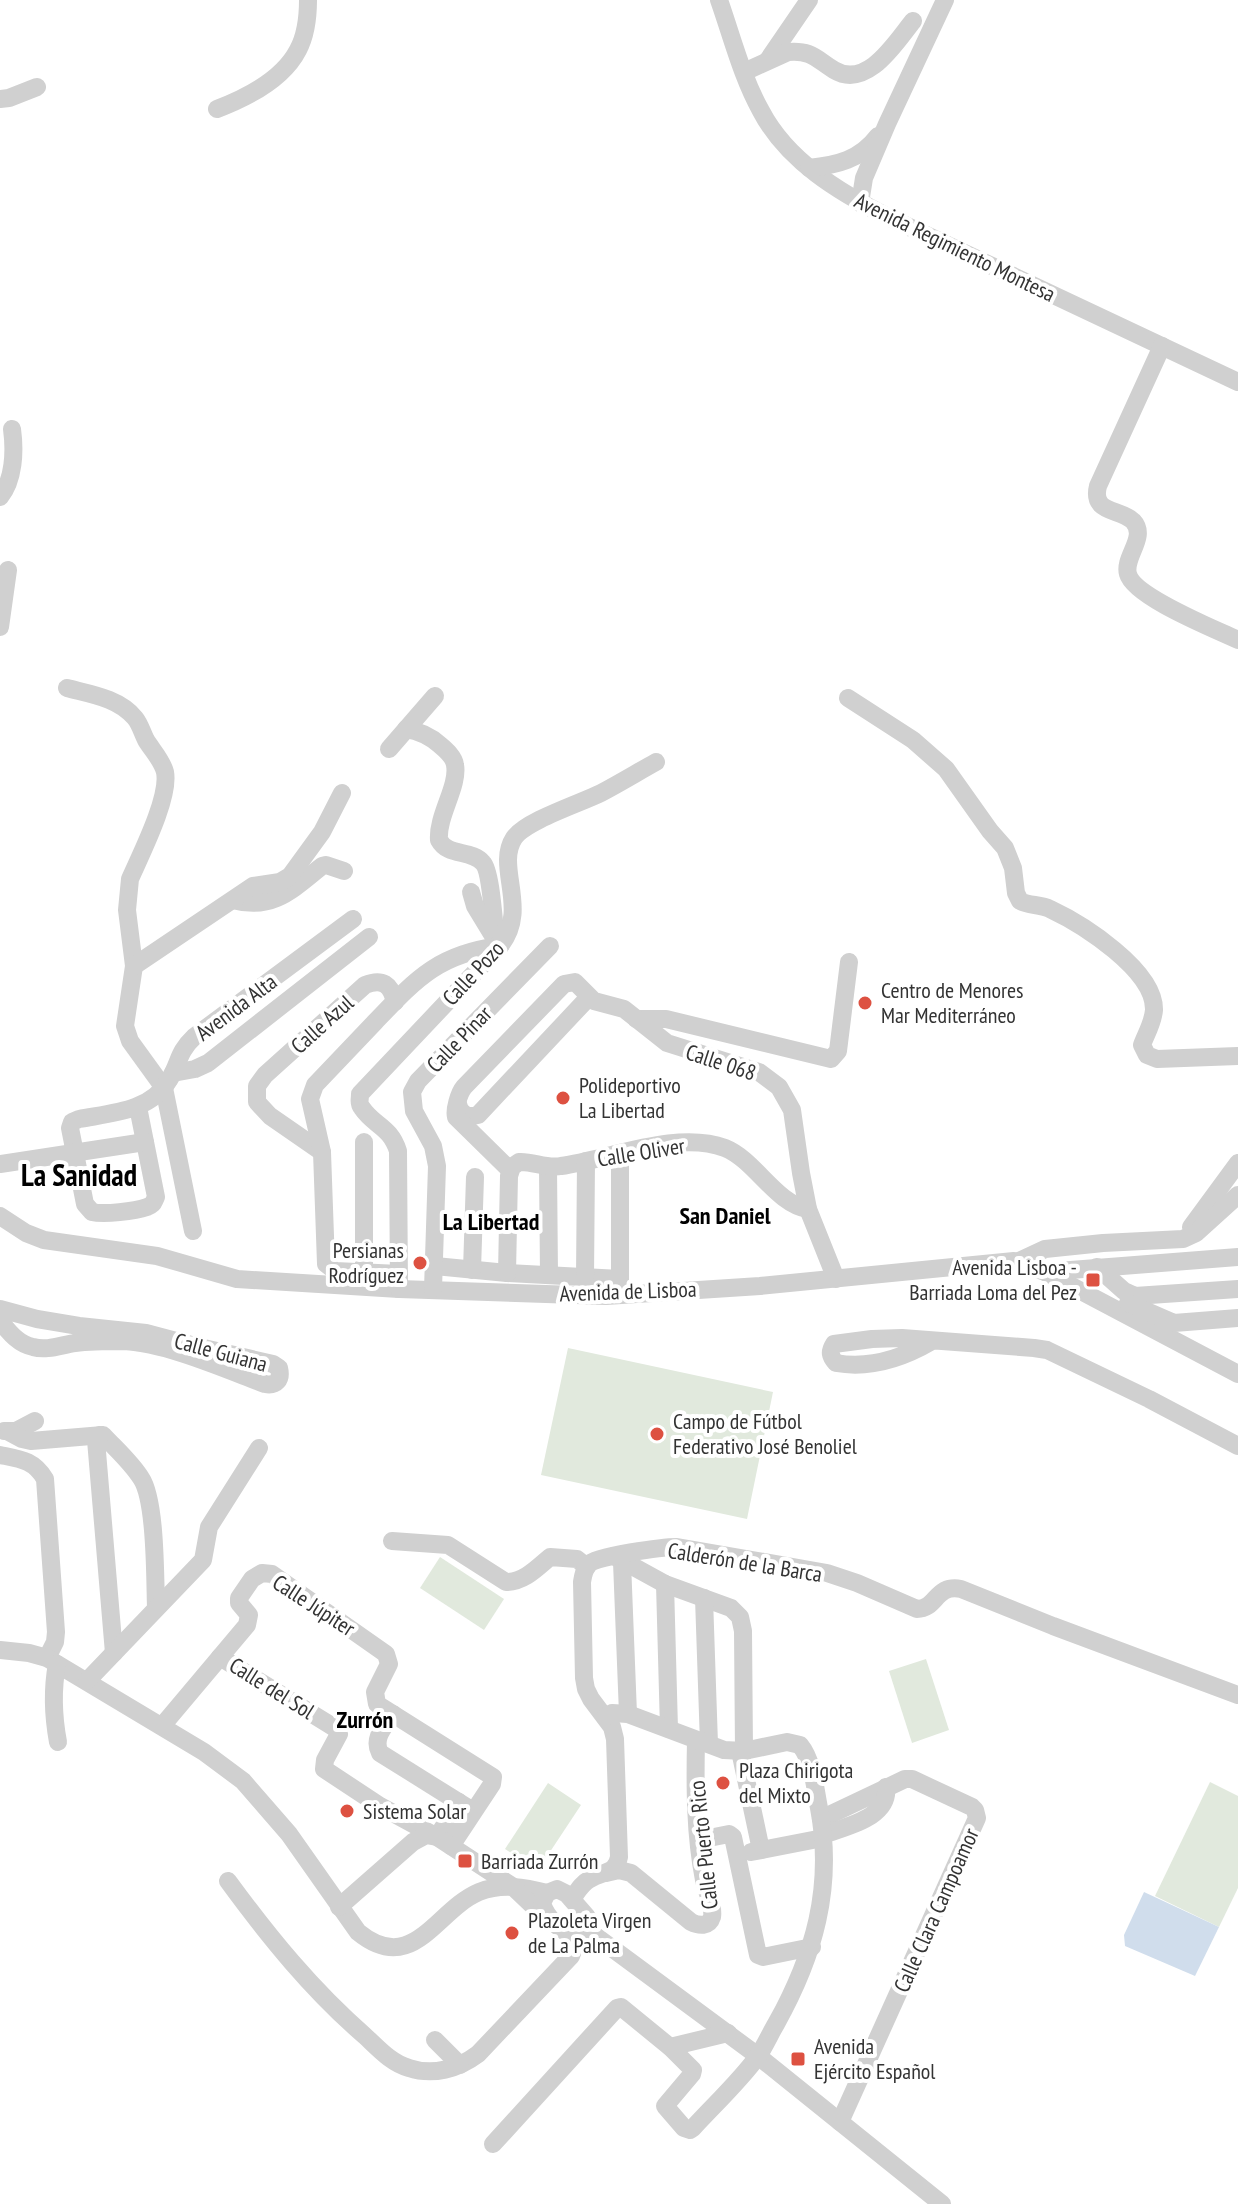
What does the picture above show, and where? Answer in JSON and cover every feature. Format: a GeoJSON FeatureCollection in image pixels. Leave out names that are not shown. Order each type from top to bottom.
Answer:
{"type":"FeatureCollection","features":[{"type":"Feature","properties":{"kind":"street"},"geometry":{"type":"LineString","coordinates":[[217,109],[259,89],[298,52],[308,0]]}},
{"type":"Feature","properties":{"kind":"street","name":"Avenida Regimiento Montesa"},"geometry":{"type":"LineString","coordinates":[[719,0],[755,99],[782,142],[809,168],[860,203],[1238,382]]}},
{"type":"Feature","properties":{"kind":"street"},"geometry":{"type":"LineString","coordinates":[[766,62],[809,0]]}},
{"type":"Feature","properties":{"kind":"street"},"geometry":{"type":"LineString","coordinates":[[860,203],[864,178],[945,0]]}},
{"type":"Feature","properties":{"kind":"street"},"geometry":{"type":"LineString","coordinates":[[744,72],[788,52],[800,52],[820,58],[840,73],[860,73],[886,54],[913,21]]}},
{"type":"Feature","properties":{"kind":"street"},"geometry":{"type":"LineString","coordinates":[[0,99],[37,87]]}},
{"type":"Feature","properties":{"kind":"street"},"geometry":{"type":"LineString","coordinates":[[809,168],[836,165],[856,156],[872,144],[887,124]]}},
{"type":"Feature","properties":{"kind":"street"},"geometry":{"type":"LineString","coordinates":[[840,189],[856,156]]}},
{"type":"Feature","properties":{"kind":"street"},"geometry":{"type":"LineString","coordinates":[[1162,346],[1098,486],[1097,497],[1101,505],[1128,518],[1138,530],[1127,566],[1134,585],[1152,598],[1238,640]]}},
{"type":"Feature","properties":{"kind":"street"},"geometry":{"type":"LineString","coordinates":[[0,497],[8,487],[13,459],[12,429]]}},
{"type":"Feature","properties":{"kind":"street"},"geometry":{"type":"LineString","coordinates":[[0,627],[8,570]]}},
{"type":"Feature","properties":{"kind":"street"},"geometry":{"type":"LineString","coordinates":[[67,688],[114,701],[128,711],[138,722],[165,774],[166,782],[157,816],[128,889],[127,922],[134,966],[125,1026],[130,1041],[168,1080],[193,1231]]}},
{"type":"Feature","properties":{"kind":"street"},"geometry":{"type":"LineString","coordinates":[[389,749],[435,696]]}},
{"type":"Feature","properties":{"kind":"street"},"geometry":{"type":"LineString","coordinates":[[848,698],[913,740],[946,769],[1005,848],[1020,901],[1055,912],[1114,949],[1140,975],[1153,1001],[1153,1020],[1142,1045],[1147,1055],[1157,1059],[1238,1056]]}},
{"type":"Feature","properties":{"kind":"street"},"geometry":{"type":"LineString","coordinates":[[406,729],[433,739],[450,755],[455,766],[439,827],[439,840],[446,849],[478,859],[487,868],[498,943]]}},
{"type":"Feature","properties":{"kind":"street","name":"Calle Pozo"},"geometry":{"type":"LineString","coordinates":[[399,1281],[398,1151],[386,1129],[363,1109],[360,1094],[508,935],[512,922],[509,852],[516,835],[528,826],[602,792],[656,762]]}},
{"type":"Feature","properties":{"kind":"street"},"geometry":{"type":"LineString","coordinates":[[134,966],[253,886],[280,882],[290,876],[322,832],[342,793]]}},
{"type":"Feature","properties":{"kind":"street"},"geometry":{"type":"LineString","coordinates":[[233,900],[252,904],[271,901],[298,887],[322,866],[344,871]]}},
{"type":"Feature","properties":{"kind":"street"},"geometry":{"type":"LineString","coordinates":[[471,892],[479,913],[498,943]]}},
{"type":"Feature","properties":{"kind":"street","name":"Avenida Alta"},"geometry":{"type":"LineString","coordinates":[[75,1152],[70,1128],[72,1122],[138,1107],[150,1100],[168,1080],[182,1050],[194,1037],[353,919]]}},
{"type":"Feature","properties":{"kind":"street"},"geometry":{"type":"LineString","coordinates":[[168,1080],[208,1063],[369,937]]}},
{"type":"Feature","properties":{"kind":"street"},"geometry":{"type":"LineString","coordinates":[[395,1002],[419,977],[434,967],[498,943]]}},
{"type":"Feature","properties":{"kind":"street","name":"Calle Pinar"},"geometry":{"type":"LineString","coordinates":[[435,1266],[438,1173],[433,1146],[414,1111],[412,1092],[418,1081],[550,946]]}},
{"type":"Feature","properties":{"kind":"street"},"geometry":{"type":"LineString","coordinates":[[636,1019],[666,1019],[831,1059],[838,1051],[849,962]]}},
{"type":"Feature","properties":{"kind":"street","name":"Calle Azul"},"geometry":{"type":"LineString","coordinates":[[375,981],[385,984],[392,990],[395,1002],[315,1085],[310,1099],[322,1152],[270,1116],[257,1102],[257,1086],[265,1075],[365,985],[375,981]]}},
{"type":"Feature","properties":{"kind":"street","name":"Calle 068"},"geometry":{"type":"LineString","coordinates":[[458,1104],[464,1087],[538,1009],[567,982],[575,982],[589,997],[599,1003],[624,1009],[667,1043],[759,1072],[779,1087],[792,1110],[808,1209],[836,1279]]}},
{"type":"Feature","properties":{"kind":"street"},"geometry":{"type":"LineString","coordinates":[[458,1104],[465,1115],[478,1115],[589,997]]}},
{"type":"Feature","properties":{"kind":"street"},"geometry":{"type":"LineString","coordinates":[[458,1104],[456,1117],[509,1173],[507,1273]]}},
{"type":"Feature","properties":{"kind":"street"},"geometry":{"type":"LineString","coordinates":[[75,1152],[85,1204],[92,1212],[102,1214],[153,1204],[156,1197],[138,1107]]}},
{"type":"Feature","properties":{"kind":"street"},"geometry":{"type":"LineString","coordinates":[[0,1164],[145,1142]]}},
{"type":"Feature","properties":{"kind":"street"},"geometry":{"type":"LineString","coordinates":[[364,1142],[364,1272]]}},
{"type":"Feature","properties":{"kind":"street","name":"Calle Oliver"},"geometry":{"type":"LineString","coordinates":[[509,1173],[516,1163],[522,1162],[548,1167],[565,1166],[672,1144],[703,1144],[722,1147],[739,1157],[791,1203],[808,1209]]}},
{"type":"Feature","properties":{"kind":"street"},"geometry":{"type":"LineString","coordinates":[[322,1152],[326,1264],[331,1270],[364,1272],[399,1281]]}},
{"type":"Feature","properties":{"kind":"street"},"geometry":{"type":"LineString","coordinates":[[433,1289],[435,1266],[585,1278],[620,1287],[620,1153]]}},
{"type":"Feature","properties":{"kind":"street"},"geometry":{"type":"LineString","coordinates":[[585,1278],[586,1161]]}},
{"type":"Feature","properties":{"kind":"street"},"geometry":{"type":"LineString","coordinates":[[1183,1239],[1238,1163]]}},
{"type":"Feature","properties":{"kind":"street"},"geometry":{"type":"LineString","coordinates":[[548,1167],[549,1275]]}},
{"type":"Feature","properties":{"kind":"street"},"geometry":{"type":"LineString","coordinates":[[472,1270],[475,1177]]}},
{"type":"Feature","properties":{"kind":"street"},"geometry":{"type":"LineString","coordinates":[[1017,1262],[1045,1249],[1183,1239],[1196,1233],[1238,1195]]}},
{"type":"Feature","properties":{"kind":"street","name":"Avenida de Lisboa"},"geometry":{"type":"LineString","coordinates":[[0,1216],[26,1233],[44,1240],[157,1256],[237,1279],[399,1281],[433,1289],[595,1296],[620,1287],[760,1286],[1017,1262],[1045,1272],[1238,1374]]}},
{"type":"Feature","properties":{"kind":"street"},"geometry":{"type":"LineString","coordinates":[[1045,1272],[1238,1257]]}},
{"type":"Feature","properties":{"kind":"street"},"geometry":{"type":"LineString","coordinates":[[1097,1267],[1124,1291],[1135,1296],[1238,1289]]}},
{"type":"Feature","properties":{"kind":"street"},"geometry":{"type":"LineString","coordinates":[[1074,1287],[1090,1286],[1174,1323],[1238,1318]]}},
{"type":"Feature","properties":{"kind":"street","name":"Calle Guiana"},"geometry":{"type":"LineString","coordinates":[[0,1309],[65,1324],[171,1338],[273,1364],[279,1368],[281,1375],[278,1382],[272,1385],[192,1358],[127,1341],[42,1349],[30,1347],[19,1342],[0,1323]]}},
{"type":"Feature","properties":{"kind":"street"},"geometry":{"type":"LineString","coordinates":[[0,1323],[10,1347],[30,1357]]}},
{"type":"Feature","properties":{"kind":"street"},"geometry":{"type":"LineString","coordinates":[[932,1341],[1047,1350],[1238,1446]]}},
{"type":"Feature","properties":{"kind":"street"},"geometry":{"type":"LineString","coordinates":[[186,1377],[192,1358]]}},
{"type":"Feature","properties":{"kind":"street"},"geometry":{"type":"LineString","coordinates":[[5,1431],[21,1429],[35,1421]]}},
{"type":"Feature","properties":{"kind":"street"},"geometry":{"type":"LineString","coordinates":[[5,1431],[31,1441],[100,1435],[135,1470],[146,1488],[151,1509],[156,1608]]}},
{"type":"Feature","properties":{"kind":"street"},"geometry":{"type":"LineString","coordinates":[[100,1435],[96,1440],[114,1653]]}},
{"type":"Feature","properties":{"kind":"street"},"geometry":{"type":"LineString","coordinates":[[87,1681],[203,1560],[207,1532],[259,1448]]}},
{"type":"Feature","properties":{"kind":"street"},"geometry":{"type":"LineString","coordinates":[[0,1455],[30,1462],[45,1479],[56,1632],[52,1661],[58,1742]]}},
{"type":"Feature","properties":{"kind":"street"},"geometry":{"type":"LineString","coordinates":[[392,1541],[448,1545],[506,1582],[523,1578],[550,1557],[577,1559],[587,1567],[582,1582],[584,1678],[591,1699],[605,1717],[615,1739],[619,1857],[614,1870],[585,1882],[572,1899]]}},
{"type":"Feature","properties":{"kind":"street","name":"Calderón de la Barca"},"geometry":{"type":"LineString","coordinates":[[587,1567],[593,1561],[677,1547],[827,1573],[857,1583],[910,1608],[923,1610],[941,1591],[952,1587],[1238,1695]]}},
{"type":"Feature","properties":{"kind":"street"},"geometry":{"type":"LineString","coordinates":[[618,1559],[665,1584],[731,1608],[743,1623],[742,1751],[761,1850]]}},
{"type":"Feature","properties":{"kind":"street"},"geometry":{"type":"LineString","coordinates":[[618,1559],[628,1714]]}},
{"type":"Feature","properties":{"kind":"street","name":"Calle Júpiter"},"geometry":{"type":"LineString","coordinates":[[162,1726],[249,1620],[249,1615],[239,1603],[252,1579],[262,1573],[272,1574],[386,1654],[389,1664],[374,1698],[377,1704],[393,1714]]}},
{"type":"Feature","properties":{"kind":"street"},"geometry":{"type":"LineString","coordinates":[[665,1584],[669,1729]]}},
{"type":"Feature","properties":{"kind":"street","name":"Calle Puerto Rico"},"geometry":{"type":"LineString","coordinates":[[606,1873],[619,1870],[631,1873],[691,1922],[705,1925],[711,1920],[713,1913],[702,1871],[696,1778],[702,1742],[704,1598]]}},
{"type":"Feature","properties":{"kind":"street"},"geometry":{"type":"LineString","coordinates":[[0,1650],[29,1653],[52,1661],[204,1752],[243,1781],[289,1834],[339,1907],[369,1941],[382,1946],[410,1944],[436,1927],[468,1897],[483,1890],[512,1886]]}},
{"type":"Feature","properties":{"kind":"street","name":"Calle del Sol"},"geometry":{"type":"LineString","coordinates":[[220,1657],[335,1728],[338,1738],[323,1764],[327,1772],[444,1842]]}},
{"type":"Feature","properties":{"kind":"street"},"geometry":{"type":"LineString","coordinates":[[493,2144],[621,2007],[692,2068],[693,2072],[665,2108],[684,2128],[690,2130],[758,2056],[791,1998],[812,1947],[823,1892],[822,1831],[815,1784],[800,1745],[787,1742],[742,1751],[724,1750],[628,1714],[612,1713],[605,1717]]}},
{"type":"Feature","properties":{"kind":"street"},"geometry":{"type":"LineString","coordinates":[[444,1842],[466,1807],[492,1784],[493,1777],[393,1714],[377,1741],[380,1753],[466,1807]]}},
{"type":"Feature","properties":{"kind":"street","name":"Calle Clara Campoamor"},"geometry":{"type":"LineString","coordinates":[[737,1855],[822,1831],[886,1787],[905,1779],[912,1779],[972,1807],[977,1818],[840,2122]]}},
{"type":"Feature","properties":{"kind":"street"},"geometry":{"type":"LineString","coordinates":[[699,1840],[731,1834],[758,1955],[763,1957],[812,1947]]}},
{"type":"Feature","properties":{"kind":"street"},"geometry":{"type":"LineString","coordinates":[[339,1907],[419,1838],[426,1835],[444,1842],[512,1886],[545,1901],[565,1932],[582,1932],[728,2033],[942,2204]]}},
{"type":"Feature","properties":{"kind":"street"},"geometry":{"type":"LineString","coordinates":[[228,1881],[297,1970],[338,2012],[395,2062],[427,2072],[460,2065],[478,2054],[571,1956],[587,1917],[563,1891],[557,1889],[545,1901]]}},
{"type":"Feature","properties":{"kind":"street"},"geometry":{"type":"LineString","coordinates":[[670,2047],[728,2033]]}},
{"type":"Feature","properties":{"kind":"street"},"geometry":{"type":"LineString","coordinates":[[435,2040],[460,2065]]}},
{"type":"Feature","properties":{"kind":"shaded area","name":"Campo de Fútbol Federativo José Benoliel"},"geometry":{"type":"Polygon","coordinates":[[[568,1348],[773,1392],[747,1519],[541,1475],[568,1348]]]}},
{"type":"Feature","properties":{"kind":"shaded area"},"geometry":{"type":"Polygon","coordinates":[[[440,1557],[504,1599],[484,1630],[420,1588],[440,1557]]]}},
{"type":"Feature","properties":{"kind":"shaded area"},"geometry":{"type":"Polygon","coordinates":[[[926,1659],[949,1730],[912,1743],[889,1671],[926,1659]]]}},
{"type":"Feature","properties":{"kind":"shaded area"},"geometry":{"type":"Polygon","coordinates":[[[1210,1782],[1238,1796],[1238,1888],[1219,1927],[1155,1896],[1210,1782]]]}},
{"type":"Feature","properties":{"kind":"shaded area"},"geometry":{"type":"Polygon","coordinates":[[[548,1783],[581,1805],[538,1870],[505,1849],[548,1783]]]}},
{"type":"Feature","properties":{"kind":"water"},"geometry":{"type":"Polygon","coordinates":[[[1144,1892],[1219,1927],[1195,1976],[1125,1946],[1124,1935],[1144,1892]]]}},
{"type":"Feature","properties":{"kind":"place","name":"Centro de Menores Mar Mediterráneo"},"geometry":{"type":"Point","coordinates":[865,1003]}},
{"type":"Feature","properties":{"kind":"place","name":"Polideportivo La Libertad"},"geometry":{"type":"Point","coordinates":[563,1098]}},
{"type":"Feature","properties":{"kind":"place","name":"Persianas Rodríguez"},"geometry":{"type":"Point","coordinates":[420,1263]}},
{"type":"Feature","properties":{"kind":"place","name":"Avenida Lisboa - Barriada Loma del Pez"},"geometry":{"type":"Point","coordinates":[1093,1280]}},
{"type":"Feature","properties":{"kind":"place","name":"Campo de Fútbol Federativo José Benoliel"},"geometry":{"type":"Point","coordinates":[657,1434]}},
{"type":"Feature","properties":{"kind":"place","name":"Plaza Chirigota del Mixto"},"geometry":{"type":"Point","coordinates":[723,1783]}},
{"type":"Feature","properties":{"kind":"place","name":"Sistema Solar"},"geometry":{"type":"Point","coordinates":[347,1811]}},
{"type":"Feature","properties":{"kind":"place","name":"Barriada Zurrón"},"geometry":{"type":"Point","coordinates":[465,1861]}},
{"type":"Feature","properties":{"kind":"place","name":"Plazoleta Virgen de La Palma"},"geometry":{"type":"Point","coordinates":[512,1933]}},
{"type":"Feature","properties":{"kind":"place","name":"Avenida Ejército Español"},"geometry":{"type":"Point","coordinates":[798,2059]}},
{"type":"Feature","properties":{"kind":"district","name":"La Sanidad"},"geometry":{"type":"Point","coordinates":[79,1176]}},
{"type":"Feature","properties":{"kind":"district","name":"San Daniel"},"geometry":{"type":"Point","coordinates":[725,1216]}},
{"type":"Feature","properties":{"kind":"district","name":"La Libertad"},"geometry":{"type":"Point","coordinates":[491,1222]}},
{"type":"Feature","properties":{"kind":"district","name":"Zurrón"},"geometry":{"type":"Point","coordinates":[365,1720]}}]}
